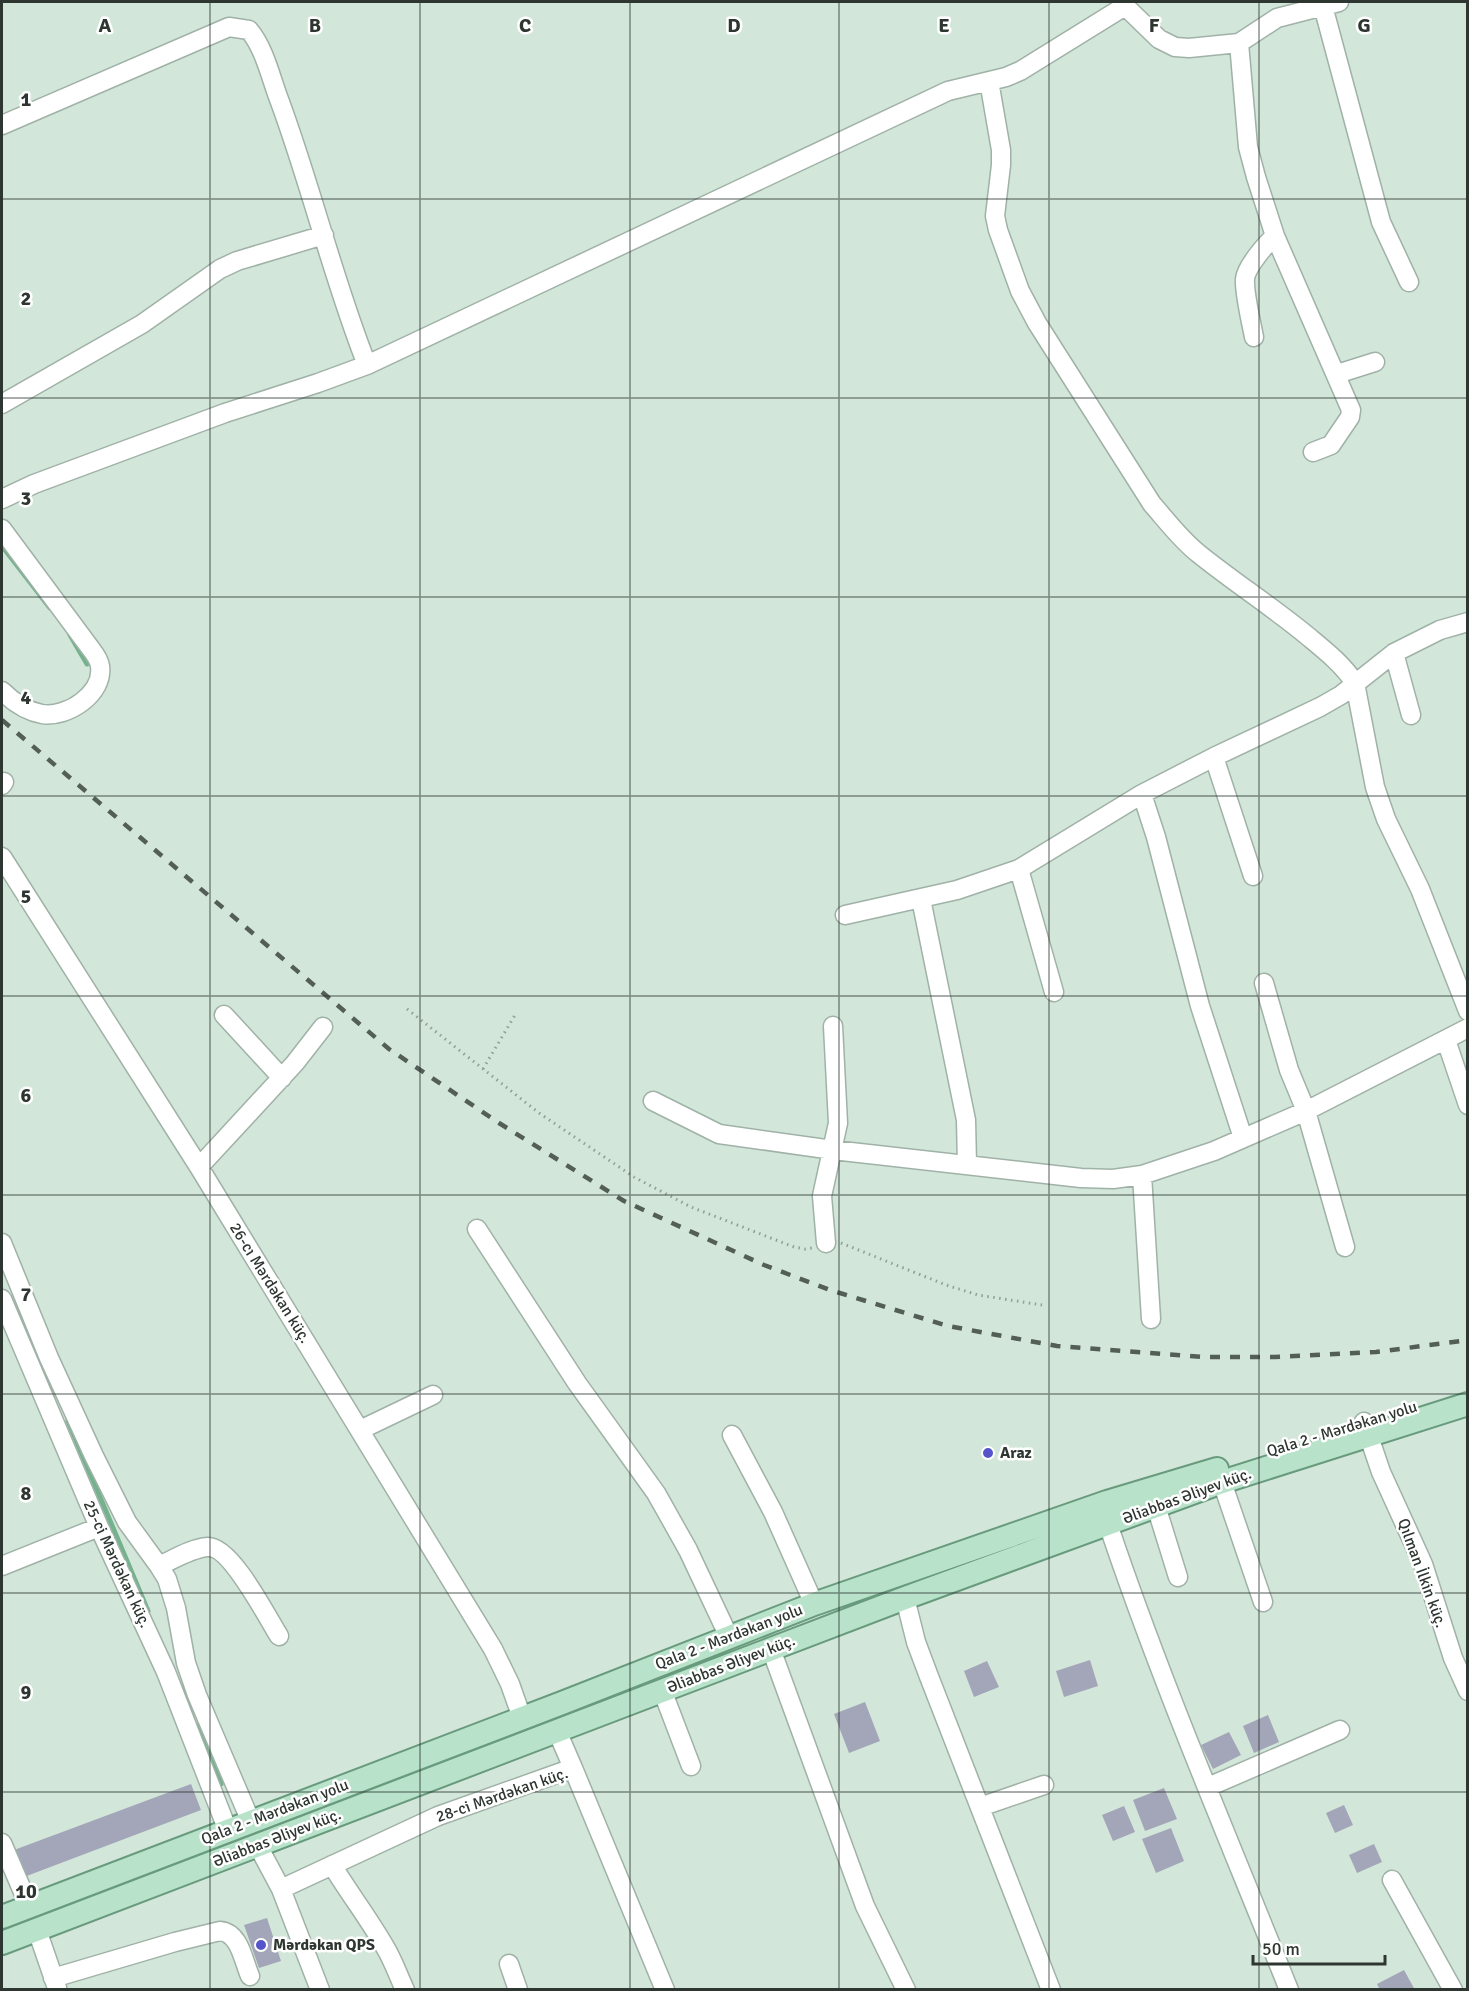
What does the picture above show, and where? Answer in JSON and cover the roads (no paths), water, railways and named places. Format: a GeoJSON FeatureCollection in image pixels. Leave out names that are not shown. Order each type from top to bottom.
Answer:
{"type":"FeatureCollection","features":[{"type":"Feature","properties":{"kind":"main road","name":"Qala 2 - Mərdəkan yolu"},"geometry":{"type":"LineString","coordinates":[[2,1917],[814,1604],[1107,1502],[1366,1428],[1467,1390]]}},
{"type":"Feature","properties":{"kind":"main road","name":"Əliabbas Əliyev küç."},"geometry":{"type":"LineString","coordinates":[[2,1943],[771,1648],[1366,1428],[1467,1404]]}},
{"type":"Feature","properties":{"kind":"main road"},"geometry":{"type":"LineString","coordinates":[[522,1718],[531,1741]]}},
{"type":"Feature","properties":{"kind":"street"},"geometry":{"type":"LineString","coordinates":[[2,499],[34,484],[225,413],[367,365],[948,91],[989,81],[1020,70],[1124,4],[1159,39],[1175,47],[1189,48],[1239,43],[1278,10],[1331,4],[1381,222],[1409,282]]}},
{"type":"Feature","properties":{"kind":"street"},"geometry":{"type":"LineString","coordinates":[[2,124],[208,35],[229,27],[245,29],[254,36],[265,60],[299,154],[354,333],[367,365]]}},
{"type":"Feature","properties":{"kind":"street"},"geometry":{"type":"LineString","coordinates":[[1239,43],[1248,147],[1256,177],[1275,236],[1350,403],[1350,417],[1331,445],[1313,452]]}},
{"type":"Feature","properties":{"kind":"street"},"geometry":{"type":"LineString","coordinates":[[989,81],[1001,165],[995,216],[1020,291],[1037,322],[1152,504],[1172,528],[1198,553],[1333,656],[1355,683],[1375,787],[1386,819],[1420,889],[1467,1011]]}},
{"type":"Feature","properties":{"kind":"street"},"geometry":{"type":"LineString","coordinates":[[2,404],[142,324],[220,269],[246,258],[324,236]]}},
{"type":"Feature","properties":{"kind":"street"},"geometry":{"type":"LineString","coordinates":[[1254,337],[1245,280],[1252,264],[1275,236]]}},
{"type":"Feature","properties":{"kind":"street"},"geometry":{"type":"LineString","coordinates":[[1337,374],[1376,362]]}},
{"type":"Feature","properties":{"kind":"street"},"geometry":{"type":"LineString","coordinates":[[2,530],[91,649],[100,663],[100,672],[99,680],[88,696],[73,708],[63,712],[43,714],[33,711],[12,701],[2,691]]}},
{"type":"Feature","properties":{"kind":"street"},"geometry":{"type":"LineString","coordinates":[[845,915],[957,890],[1019,869],[1142,794],[1320,707],[1394,653],[1440,630],[1467,621]]}},
{"type":"Feature","properties":{"kind":"street"},"geometry":{"type":"LineString","coordinates":[[1394,653],[1411,715]]}},
{"type":"Feature","properties":{"kind":"street"},"geometry":{"type":"LineString","coordinates":[[1214,757],[1253,876]]}},
{"type":"Feature","properties":{"kind":"street"},"geometry":{"type":"LineString","coordinates":[[1142,794],[1156,837],[1200,1006],[1243,1138]]}},
{"type":"Feature","properties":{"kind":"street","name":"26-cı Mərdəkan küç."},"geometry":{"type":"LineString","coordinates":[[2,857],[199,1167],[493,1649],[510,1684],[522,1718]]}},
{"type":"Feature","properties":{"kind":"street"},"geometry":{"type":"LineString","coordinates":[[1019,869],[1054,992]]}},
{"type":"Feature","properties":{"kind":"street"},"geometry":{"type":"LineString","coordinates":[[921,899],[966,1120],[967,1165]]}},
{"type":"Feature","properties":{"kind":"street"},"geometry":{"type":"LineString","coordinates":[[1264,983],[1289,1070],[1306,1111],[1345,1247]]}},
{"type":"Feature","properties":{"kind":"street"},"geometry":{"type":"LineString","coordinates":[[224,1015],[282,1078]]}},
{"type":"Feature","properties":{"kind":"street"},"geometry":{"type":"LineString","coordinates":[[826,1243],[822,1196],[838,1123],[833,1026]]}},
{"type":"Feature","properties":{"kind":"street"},"geometry":{"type":"LineString","coordinates":[[199,1167],[282,1078],[323,1028]]}},
{"type":"Feature","properties":{"kind":"street"},"geometry":{"type":"LineString","coordinates":[[653,1101],[719,1134],[833,1150],[1081,1178],[1113,1179],[1142,1175],[1214,1151],[1306,1111],[1467,1028]]}},
{"type":"Feature","properties":{"kind":"street"},"geometry":{"type":"LineString","coordinates":[[1446,1040],[1467,1105]]}},
{"type":"Feature","properties":{"kind":"street"},"geometry":{"type":"LineString","coordinates":[[1142,1175],[1151,1319]]}},
{"type":"Feature","properties":{"kind":"street"},"geometry":{"type":"LineString","coordinates":[[477,1228],[577,1383],[656,1492],[688,1550],[729,1637]]}},
{"type":"Feature","properties":{"kind":"street"},"geometry":{"type":"LineString","coordinates":[[2,1243],[49,1358],[94,1456],[127,1522],[159,1566],[172,1591],[186,1663],[197,1695],[251,1822]]}},
{"type":"Feature","properties":{"kind":"street","name":"25-ci Mərdəkan küç."},"geometry":{"type":"LineString","coordinates":[[2,1299],[99,1527],[161,1661],[228,1831]]}},
{"type":"Feature","properties":{"kind":"street"},"geometry":{"type":"LineString","coordinates":[[360,1430],[433,1395]]}},
{"type":"Feature","properties":{"kind":"street","name":"Qılman İlkin küç."},"geometry":{"type":"LineString","coordinates":[[1366,1428],[1381,1472],[1416,1547],[1452,1658],[1467,1690]]}},
{"type":"Feature","properties":{"kind":"street"},"geometry":{"type":"LineString","coordinates":[[732,1435],[789,1545],[814,1604]]}},
{"type":"Feature","properties":{"kind":"street"},"geometry":{"type":"LineString","coordinates":[[1222,1482],[1263,1602]]}},
{"type":"Feature","properties":{"kind":"street"},"geometry":{"type":"LineString","coordinates":[[1156,1506],[1178,1577]]}},
{"type":"Feature","properties":{"kind":"street"},"geometry":{"type":"LineString","coordinates":[[1108,1524],[1142,1624],[1175,1710],[1289,1989]]}},
{"type":"Feature","properties":{"kind":"street"},"geometry":{"type":"LineString","coordinates":[[2,1566],[99,1527]]}},
{"type":"Feature","properties":{"kind":"street"},"geometry":{"type":"LineString","coordinates":[[159,1566],[197,1550],[209,1547],[219,1550],[234,1565],[279,1636]]}},
{"type":"Feature","properties":{"kind":"street"},"geometry":{"type":"LineString","coordinates":[[905,1598],[916,1642],[1051,1989]]}},
{"type":"Feature","properties":{"kind":"street"},"geometry":{"type":"LineString","coordinates":[[771,1648],[861,1895],[906,1989]]}},
{"type":"Feature","properties":{"kind":"street"},"geometry":{"type":"LineString","coordinates":[[662,1690],[691,1766]]}},
{"type":"Feature","properties":{"kind":"street"},"geometry":{"type":"LineString","coordinates":[[1208,1787],[1340,1730]]}},
{"type":"Feature","properties":{"kind":"street"},"geometry":{"type":"LineString","coordinates":[[557,1731],[573,1768]]}},
{"type":"Feature","properties":{"kind":"street","name":"28-ci Mərdəkan küç."},"geometry":{"type":"LineString","coordinates":[[281,1889],[438,1816],[573,1768],[665,1989]]}},
{"type":"Feature","properties":{"kind":"street"},"geometry":{"type":"LineString","coordinates":[[980,1808],[1044,1785]]}},
{"type":"Feature","properties":{"kind":"street"},"geometry":{"type":"LineString","coordinates":[[2,1843],[28,1906]]}},
{"type":"Feature","properties":{"kind":"street"},"geometry":{"type":"LineString","coordinates":[[258,1846],[281,1889],[320,1989]]}},
{"type":"Feature","properties":{"kind":"street"},"geometry":{"type":"LineString","coordinates":[[332,1865],[387,1950],[405,1989]]}},
{"type":"Feature","properties":{"kind":"street"},"geometry":{"type":"LineString","coordinates":[[1392,1880],[1453,1989]]}},
{"type":"Feature","properties":{"kind":"street"},"geometry":{"type":"LineString","coordinates":[[36,1930],[56,1984],[175,1942],[220,1930],[226,1931],[236,1939],[250,1976]]}},
{"type":"Feature","properties":{"kind":"street"},"geometry":{"type":"LineString","coordinates":[[509,1964],[518,1989]]}},
{"type":"Feature","properties":{"kind":"waterway"},"geometry":{"type":"LineString","coordinates":[[2,546],[50,608]]}},
{"type":"Feature","properties":{"kind":"waterway"},"geometry":{"type":"LineString","coordinates":[[70,635],[87,664]]}},
{"type":"Feature","properties":{"kind":"waterway"},"geometry":{"type":"LineString","coordinates":[[68,1421],[148,1611]]}},
{"type":"Feature","properties":{"kind":"waterway"},"geometry":{"type":"LineString","coordinates":[[196,1725],[221,1784]]}},
{"type":"Feature","properties":{"kind":"railway"},"geometry":{"type":"LineString","coordinates":[[2,720],[389,1049],[499,1123],[624,1201],[764,1265],[830,1290],[948,1326],[1057,1346],[1203,1357],[1275,1357],[1376,1352],[1468,1340]]}},
{"type":"Feature","properties":{"kind":"place","name":"Araz"},"geometry":{"type":"Point","coordinates":[988,1453]}},
{"type":"Feature","properties":{"kind":"place","name":"Mərdəkan QPS"},"geometry":{"type":"Point","coordinates":[261,1945]}}]}
